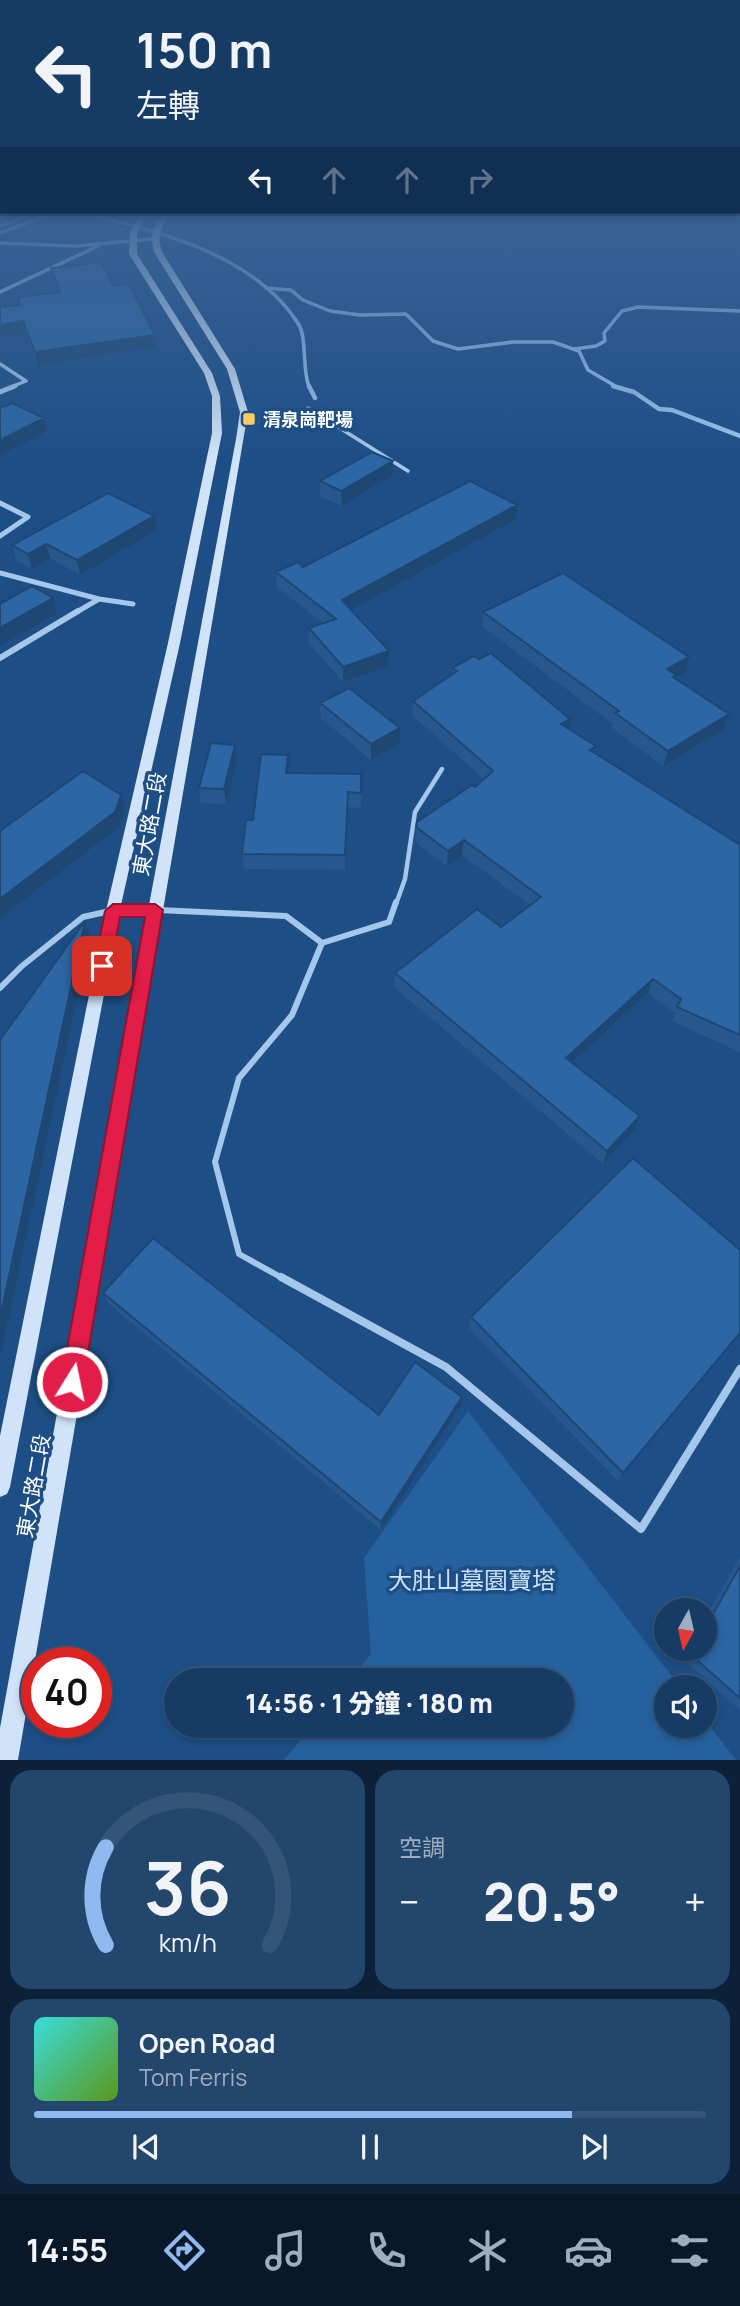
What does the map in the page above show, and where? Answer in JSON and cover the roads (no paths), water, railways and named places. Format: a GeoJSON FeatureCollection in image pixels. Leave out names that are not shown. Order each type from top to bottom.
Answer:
{"type":"FeatureCollection","features":[{"type":"Feature","properties":{"kind":"street","name":"東大路二段"},"geometry":{"type":"LineString","coordinates":[[0,1487],[113,911],[174,643],[218,417],[216,396],[208,373],[158,293]]}},
{"type":"Feature","properties":{"kind":"street","name":"東大路二段"},"geometry":{"type":"LineString","coordinates":[[6,1760],[155,910],[241,439],[244,412],[231,369],[184,293]]}},
{"type":"Feature","properties":{"kind":"street"},"geometry":{"type":"LineString","coordinates":[[0,364],[26,381],[0,392]]}},
{"type":"Feature","properties":{"kind":"street"},"geometry":{"type":"LineString","coordinates":[[0,503],[28,517],[0,537]]}},
{"type":"Feature","properties":{"kind":"street"},"geometry":{"type":"LineString","coordinates":[[0,573],[99,599],[133,604]]}},
{"type":"Feature","properties":{"kind":"street"},"geometry":{"type":"LineString","coordinates":[[0,658],[99,599]]}},
{"type":"Feature","properties":{"kind":"street"},"geometry":{"type":"LineString","coordinates":[[113,911],[155,910]]}},
{"type":"Feature","properties":{"kind":"lane"},"geometry":{"type":"LineString","coordinates":[[308,408],[408,471]]}},
{"type":"Feature","properties":{"kind":"lane"},"geometry":{"type":"LineString","coordinates":[[442,769],[415,812],[405,879],[389,922],[322,943],[292,1015],[239,1078],[215,1162],[239,1254],[446,1367],[641,1529],[740,1369]]}},
{"type":"Feature","properties":{"kind":"lane"},"geometry":{"type":"LineString","coordinates":[[155,910],[286,916],[322,943]]}},
{"type":"Feature","properties":{"kind":"lane"},"geometry":{"type":"LineString","coordinates":[[0,988],[22,966],[83,918],[113,911]]}},
{"type":"Feature","properties":{"kind":"waterway"},"geometry":{"type":"LineString","coordinates":[[272,293],[299,325],[309,387]]}},
{"type":"Feature","properties":{"kind":"waterway"},"geometry":{"type":"LineString","coordinates":[[295,293],[303,300],[330,311],[360,315],[406,314],[433,341],[458,349],[513,342],[553,342],[579,351],[588,370],[617,387]]}},
{"type":"Feature","properties":{"kind":"waterway"},"geometry":{"type":"LineString","coordinates":[[574,349],[596,346],[605,341],[604,333],[622,311],[638,307],[740,311]]}},
{"type":"Feature","properties":{"kind":"waterway"},"geometry":{"type":"LineString","coordinates":[[309,386],[315,398]]}},
{"type":"Feature","properties":{"kind":"waterway"},"geometry":{"type":"LineString","coordinates":[[613,386],[634,392],[659,409],[672,410],[740,436]]}},
{"type":"Feature","properties":{"kind":"place","name":"清泉崗靶場"},"geometry":{"type":"Point","coordinates":[249,419]}},
{"type":"Feature","properties":{"kind":"park label","name":"大肚山墓園寶塔"},"geometry":{"type":"Point","coordinates":[472,1579]}}]}
